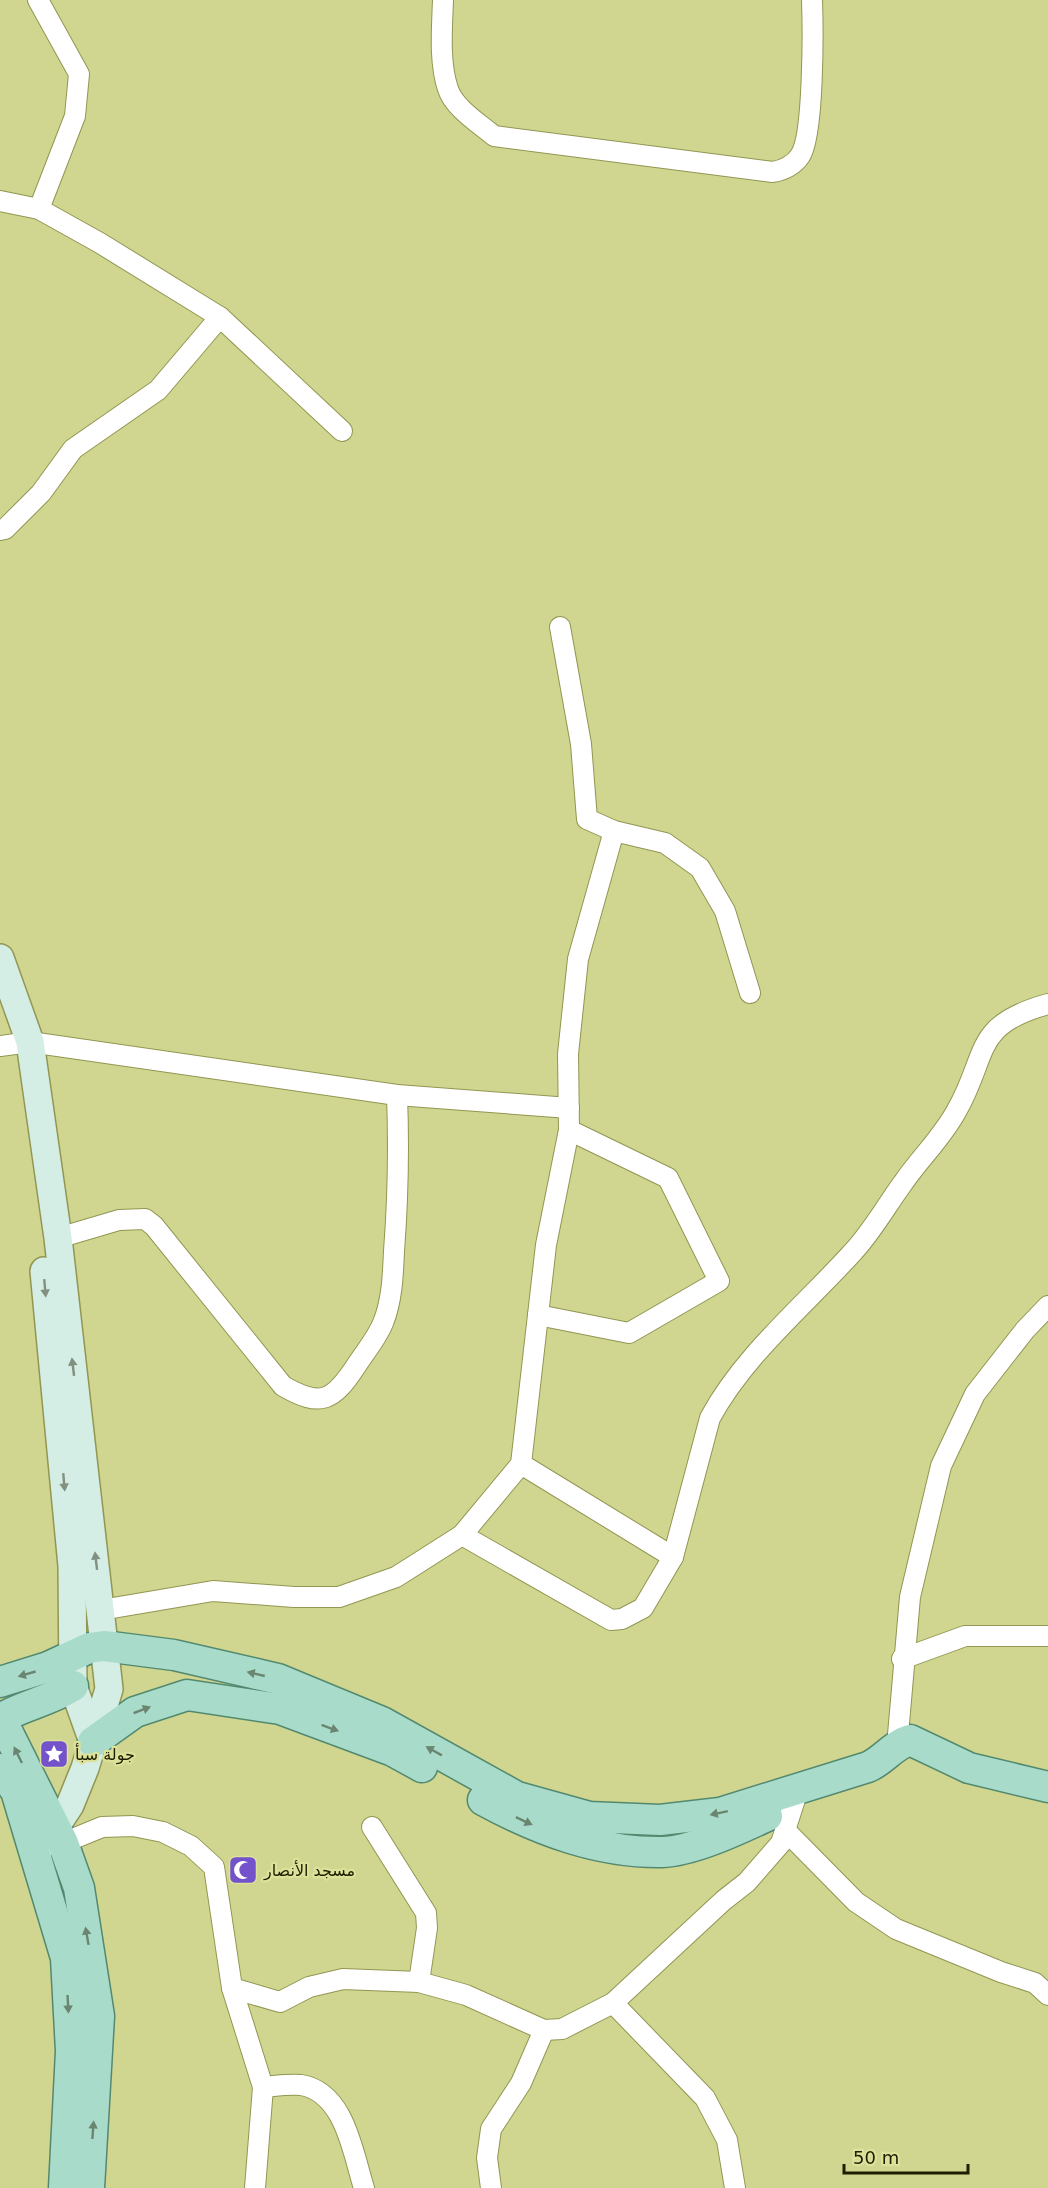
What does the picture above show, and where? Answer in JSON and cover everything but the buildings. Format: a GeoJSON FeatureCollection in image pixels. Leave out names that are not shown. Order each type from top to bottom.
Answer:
{"type":"FeatureCollection","features":[{"type":"Feature","properties":{"kind":"main road"},"geometry":{"type":"LineString","coordinates":[[0,958],[58,1238],[109,1689],[93,1742],[59,1836],[34,1859]]}},
{"type":"Feature","properties":{"kind":"main road"},"geometry":{"type":"LineString","coordinates":[[17,1043],[72,1566],[74,1686],[93,1742]]}},
{"type":"Feature","properties":{"kind":"main road"},"geometry":{"type":"LineString","coordinates":[[0,1682],[48,1667],[75,1654],[104,1646],[174,1655],[278,1679],[382,1722],[517,1797],[589,1816],[660,1820],[720,1813],[868,1767],[879,1762],[897,1746],[910,1740],[969,1768],[1048,1787]]}},
{"type":"Feature","properties":{"kind":"main road"},"geometry":{"type":"LineString","coordinates":[[74,1686],[57,1696],[0,1718],[59,1836],[79,1888],[99,2016],[89,2188]]}},
{"type":"Feature","properties":{"kind":"main road"},"geometry":{"type":"LineString","coordinates":[[93,1742],[135,1712],[187,1695],[280,1709],[393,1751],[526,1823],[593,1845],[664,1852],[718,1838],[775,1813],[797,1788]]}},
{"type":"Feature","properties":{"kind":"main road"},"geometry":{"type":"LineString","coordinates":[[5,1786],[34,1859],[66,1958],[71,2051],[64,2188]]}},
{"type":"Feature","properties":{"kind":"street"},"geometry":{"type":"LineString","coordinates":[[38,0],[79,75],[75,116],[39,209]]}},
{"type":"Feature","properties":{"kind":"street"},"geometry":{"type":"LineString","coordinates":[[443,0],[442,38],[448,90],[460,107],[494,136],[773,172],[785,170],[801,155],[809,122],[812,0]]}},
{"type":"Feature","properties":{"kind":"street"},"geometry":{"type":"LineString","coordinates":[[0,201],[39,209],[100,243],[220,317],[342,431]]}},
{"type":"Feature","properties":{"kind":"street"},"geometry":{"type":"LineString","coordinates":[[0,530],[5,529],[41,494],[73,449],[158,390],[220,317]]}},
{"type":"Feature","properties":{"kind":"street"},"geometry":{"type":"LineString","coordinates":[[560,627],[581,744],[587,819],[614,831],[665,843],[700,868],[725,911],[750,993]]}},
{"type":"Feature","properties":{"kind":"street"},"geometry":{"type":"LineString","coordinates":[[101,1610],[213,1591],[339,1597],[396,1577],[462,1536],[521,1464],[546,1245],[569,1130],[568,1054],[578,959],[614,831]]}},
{"type":"Feature","properties":{"kind":"street"},"geometry":{"type":"LineString","coordinates":[[462,1536],[611,1620],[622,1619],[643,1608],[673,1557],[710,1418],[717,1406],[769,1340],[854,1251],[904,1182],[934,1147],[958,1109],[982,1050],[995,1028],[1022,1011],[1048,1004]]}},
{"type":"Feature","properties":{"kind":"street"},"geometry":{"type":"LineString","coordinates":[[17,1043],[397,1095],[569,1108]]}},
{"type":"Feature","properties":{"kind":"street"},"geometry":{"type":"LineString","coordinates":[[58,1238],[119,1220],[145,1219],[154,1226],[283,1386],[304,1398],[322,1399],[333,1396],[345,1384],[383,1324],[392,1290],[399,1180],[397,1095]]}},
{"type":"Feature","properties":{"kind":"street"},"geometry":{"type":"LineString","coordinates":[[538,1315],[629,1333],[719,1281],[668,1178],[569,1130]]}},
{"type":"Feature","properties":{"kind":"street"},"geometry":{"type":"LineString","coordinates":[[897,1746],[902,1659],[909,1597],[941,1466],[975,1394],[1025,1330],[1048,1306]]}},
{"type":"Feature","properties":{"kind":"street"},"geometry":{"type":"LineString","coordinates":[[521,1464],[673,1557]]}},
{"type":"Feature","properties":{"kind":"street"},"geometry":{"type":"LineString","coordinates":[[902,1659],[965,1636],[1048,1636]]}},
{"type":"Feature","properties":{"kind":"street"},"geometry":{"type":"LineString","coordinates":[[232,1988],[280,2002],[309,1988],[343,1979],[419,1983],[466,1995],[544,2030],[561,2029],[613,2003],[724,1900],[747,1882],[781,1843],[797,1788]]}},
{"type":"Feature","properties":{"kind":"street"},"geometry":{"type":"LineString","coordinates":[[59,1836],[102,1827],[133,1826],[163,1832],[191,1846],[214,1867],[232,1988],[263,2087],[255,2188]]}},
{"type":"Feature","properties":{"kind":"street"},"geometry":{"type":"LineString","coordinates":[[372,1827],[426,1913],[427,1928],[419,1983]]}},
{"type":"Feature","properties":{"kind":"street"},"geometry":{"type":"LineString","coordinates":[[785,1830],[855,1902],[896,1929],[1044,1988]]}},
{"type":"Feature","properties":{"kind":"street"},"geometry":{"type":"LineString","coordinates":[[613,2003],[705,2098],[727,2140],[735,2188]]}},
{"type":"Feature","properties":{"kind":"street"},"geometry":{"type":"LineString","coordinates":[[491,2188],[487,2158],[491,2129],[521,2083],[544,2030]]}},
{"type":"Feature","properties":{"kind":"street"},"geometry":{"type":"LineString","coordinates":[[263,2087],[302,2085],[323,2096],[339,2112],[364,2188]]}},
{"type":"Feature","properties":{"kind":"place","name":"جولة سبأ"},"geometry":{"type":"Point","coordinates":[54,1754]}},
{"type":"Feature","properties":{"kind":"place","name":"مسجد الأنصار"},"geometry":{"type":"Point","coordinates":[243,1870]}}]}
